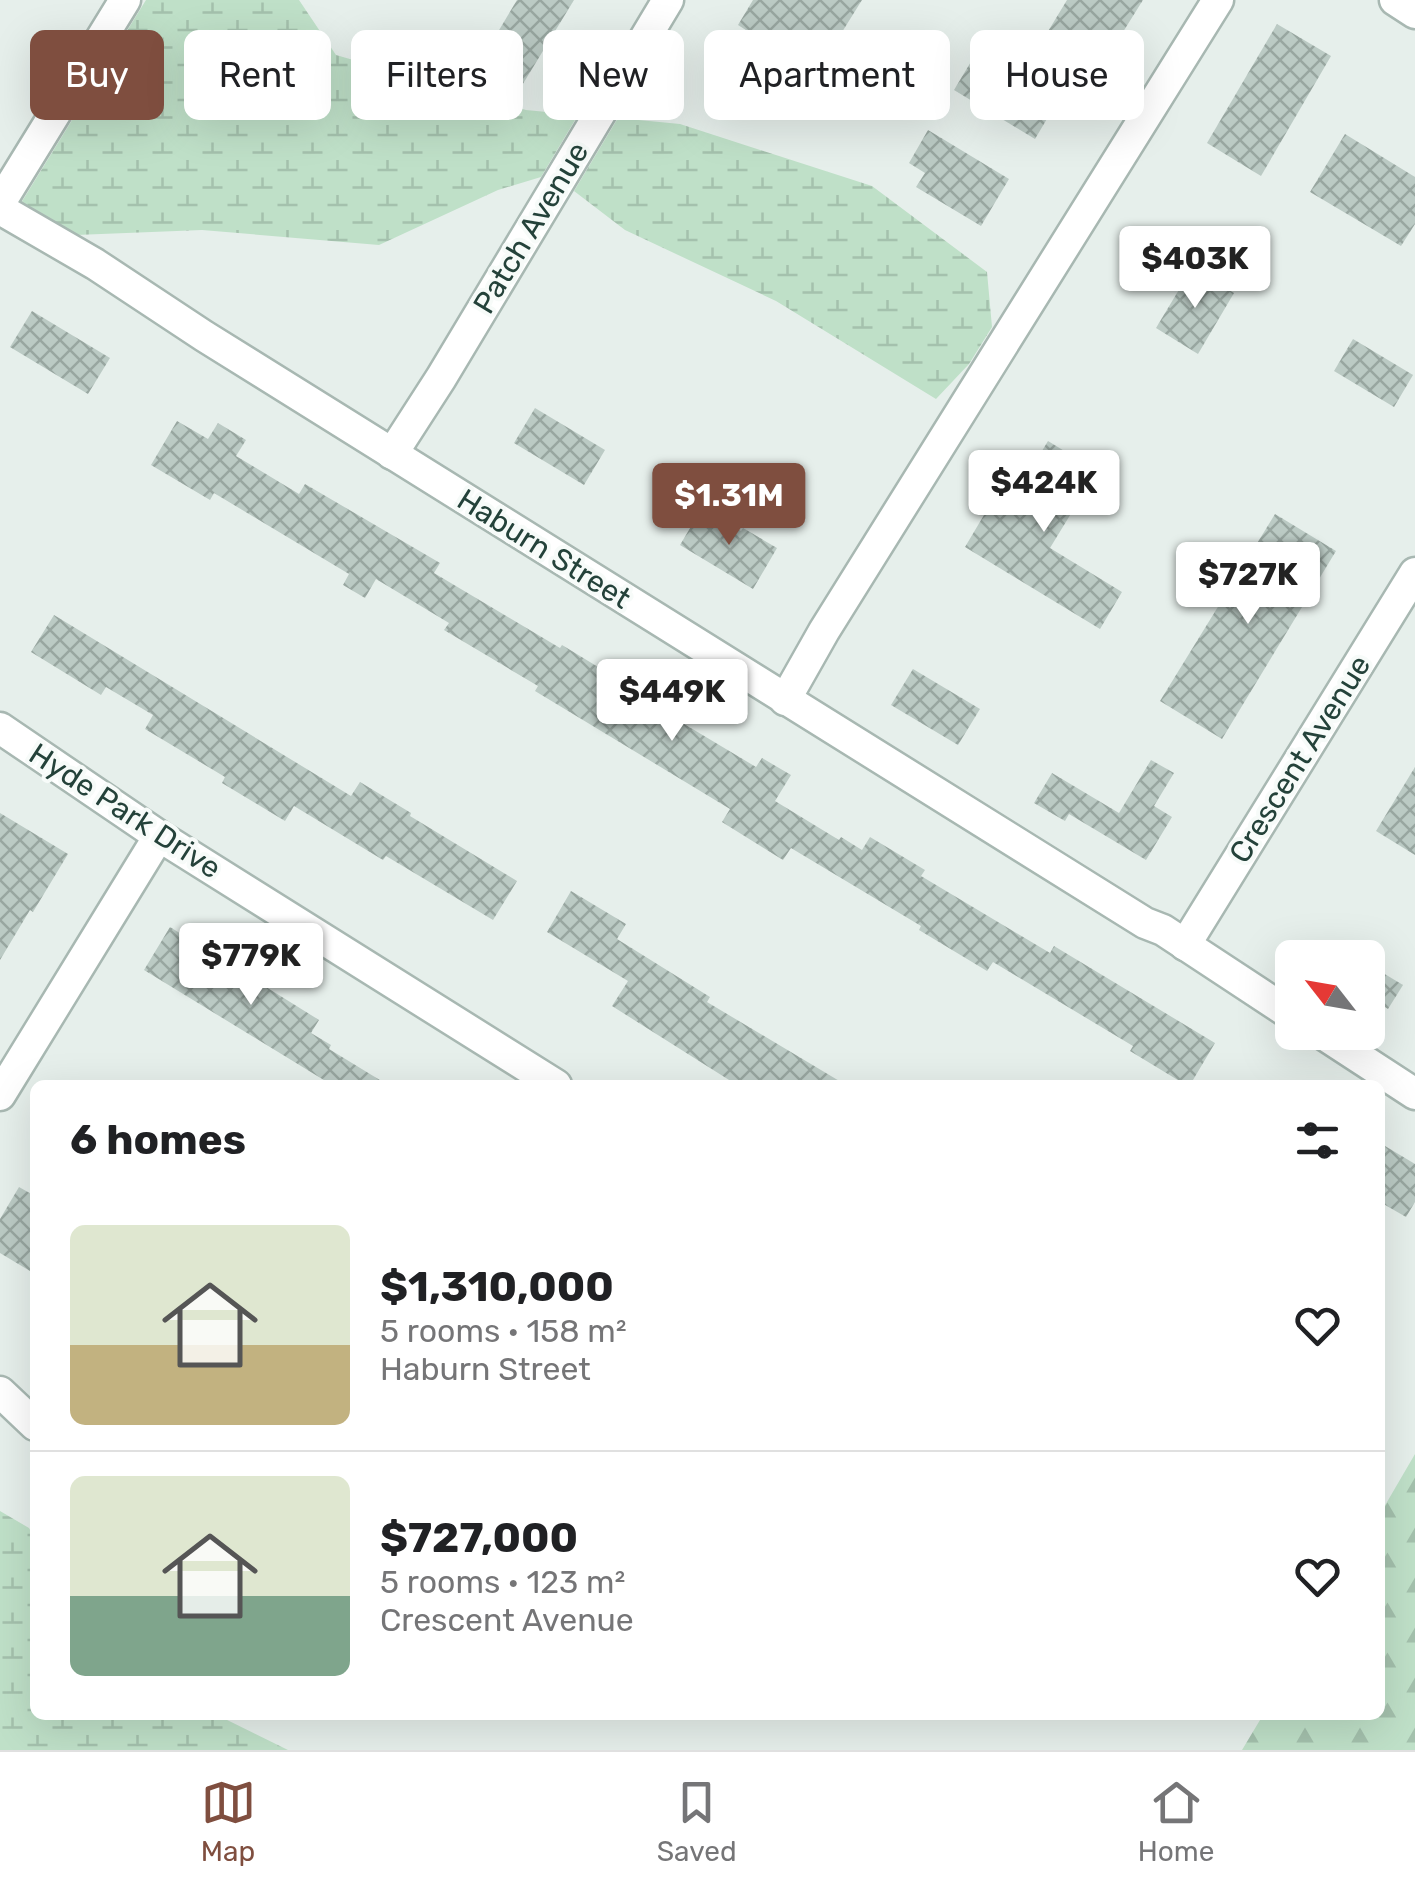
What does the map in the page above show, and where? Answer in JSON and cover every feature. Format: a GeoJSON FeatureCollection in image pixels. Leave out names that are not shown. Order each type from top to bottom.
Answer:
{"type":"FeatureCollection","features":[{"type":"Feature","properties":{"kind":"street"},"geometry":{"type":"LineString","coordinates":[[0,206],[125,0]]}},
{"type":"Feature","properties":{"kind":"street","name":"Patch Avenue"},"geometry":{"type":"LineString","coordinates":[[392,454],[668,0]]}},
{"type":"Feature","properties":{"kind":"street"},"geometry":{"type":"LineString","coordinates":[[784,700],[1218,0]]}},
{"type":"Feature","properties":{"kind":"street"},"geometry":{"type":"LineString","coordinates":[[1395,0],[1415,12]]}},
{"type":"Feature","properties":{"kind":"street","name":"Haburn Street"},"geometry":{"type":"LineString","coordinates":[[0,206],[1275,1004]]}},
{"type":"Feature","properties":{"kind":"street","name":"Crescent Avenue"},"geometry":{"type":"LineString","coordinates":[[1184,945],[1415,573]]}},
{"type":"Feature","properties":{"kind":"street","name":"Hyde Park Drive"},"geometry":{"type":"LineString","coordinates":[[0,728],[159,836],[548,1080]]}},
{"type":"Feature","properties":{"kind":"street"},"geometry":{"type":"LineString","coordinates":[[0,1095],[159,836]]}},
{"type":"Feature","properties":{"kind":"street"},"geometry":{"type":"LineString","coordinates":[[1348,1050],[1415,1094]]}},
{"type":"Feature","properties":{"kind":"street"},"geometry":{"type":"LineString","coordinates":[[0,1392],[30,1420]]}},
{"type":"Feature","properties":{"kind":"green space"},"geometry":{"type":"Polygon","coordinates":[[[146,0],[299,0],[319,30],[184,30],[184,120],[331,120],[331,48],[336,55],[351,59],[351,120],[523,120],[523,109],[543,112],[543,120],[575,120],[541,177],[498,190],[379,245],[202,230],[76,235],[21,203],[72,120],[164,120],[164,30],[128,30],[146,0]]]}},
{"type":"Feature","properties":{"kind":"green space"},"geometry":{"type":"Polygon","coordinates":[[[617,120],[680,124],[872,186],[987,272],[992,327],[969,364],[936,399],[776,301],[625,230],[574,191],[617,120]]]}},
{"type":"Feature","properties":{"kind":"green space"},"geometry":{"type":"Polygon","coordinates":[[[1415,1454],[1415,1750],[1242,1750],[1260,1720],[1385,1720],[1385,1505],[1415,1454]]]}},
{"type":"Feature","properties":{"kind":"green space"},"geometry":{"type":"Polygon","coordinates":[[[0,1511],[30,1530],[30,1720],[227,1720],[288,1750],[0,1750],[0,1511]]]}},
{"type":"Feature","properties":{"kind":"building"},"geometry":{"type":"Polygon","coordinates":[[[517,0],[574,0],[556,30],[543,30],[543,51],[523,84],[523,30],[499,30],[517,0]]]}},
{"type":"Feature","properties":{"kind":"building"},"geometry":{"type":"Polygon","coordinates":[[[753,0],[862,0],[843,30],[746,30],[738,25],[753,0]]]}},
{"type":"Feature","properties":{"kind":"building"},"geometry":{"type":"Polygon","coordinates":[[[1067,0],[1143,0],[1124,30],[1049,30],[1067,0]]]}},
{"type":"Feature","properties":{"kind":"building"},"geometry":{"type":"Polygon","coordinates":[[[1277,24],[1331,56],[1261,176],[1207,143],[1277,24]]]}},
{"type":"Feature","properties":{"kind":"building"},"geometry":{"type":"Polygon","coordinates":[[[970,63],[970,100],[954,90],[970,63]]]}},
{"type":"Feature","properties":{"kind":"building"},"geometry":{"type":"Polygon","coordinates":[[[1004,120],[1046,120],[1035,139],[1004,120]]]}},
{"type":"Feature","properties":{"kind":"building"},"geometry":{"type":"Polygon","coordinates":[[[928,130],[1009,179],[981,226],[916,187],[925,173],[909,163],[928,130]]]}},
{"type":"Feature","properties":{"kind":"building"},"geometry":{"type":"Polygon","coordinates":[[[1345,134],[1415,177],[1415,224],[1401,246],[1310,192],[1345,134]]]}},
{"type":"Feature","properties":{"kind":"building"},"geometry":{"type":"Polygon","coordinates":[[[1192,268],[1234,293],[1198,354],[1156,328],[1192,268]]]}},
{"type":"Feature","properties":{"kind":"building"},"geometry":{"type":"Polygon","coordinates":[[[32,311],[110,358],[88,394],[10,347],[32,311]]]}},
{"type":"Feature","properties":{"kind":"building"},"geometry":{"type":"Polygon","coordinates":[[[1353,339],[1413,375],[1394,407],[1334,371],[1353,339]]]}},
{"type":"Feature","properties":{"kind":"building"},"geometry":{"type":"Polygon","coordinates":[[[535,408],[605,450],[584,485],[514,443],[535,408]]]}},
{"type":"Feature","properties":{"kind":"building"},"geometry":{"type":"Polygon","coordinates":[[[177,421],[208,439],[218,423],[246,440],[236,456],[299,494],[305,484],[440,563],[434,573],[560,648],[562,645],[621,681],[619,685],[756,767],[762,758],[791,775],[775,801],[862,850],[870,837],[925,870],[921,876],[1050,953],[1054,946],[1215,1043],[1193,1080],[1178,1080],[1130,1051],[1133,1046],[993,962],[987,971],[919,930],[921,926],[791,848],[783,860],[722,822],[730,809],[535,691],[538,686],[444,630],[449,623],[376,579],[365,598],[343,585],[349,574],[214,493],[210,500],[151,465],[177,421]]]}},
{"type":"Feature","properties":{"kind":"building"},"geometry":{"type":"Polygon","coordinates":[[[1048,441],[1097,471],[1050,548],[1122,592],[1100,629],[965,547],[1017,467],[1028,474],[1048,441]]]}},
{"type":"Feature","properties":{"kind":"building"},"geometry":{"type":"Polygon","coordinates":[[[702,508],[777,548],[753,589],[680,545],[702,508]]]}},
{"type":"Feature","properties":{"kind":"building"},"geometry":{"type":"Polygon","coordinates":[[[1275,514],[1336,551],[1222,739],[1160,701],[1275,514]]]}},
{"type":"Feature","properties":{"kind":"building"},"geometry":{"type":"Polygon","coordinates":[[[54,615],[351,796],[360,782],[517,881],[493,920],[294,806],[285,821],[222,783],[225,777],[145,729],[153,715],[106,687],[101,695],[31,652],[54,615]]]}},
{"type":"Feature","properties":{"kind":"building"},"geometry":{"type":"Polygon","coordinates":[[[913,669],[980,709],[958,745],[891,705],[913,669]]]}},
{"type":"Feature","properties":{"kind":"building"},"geometry":{"type":"Polygon","coordinates":[[[1151,760],[1174,773],[1154,806],[1172,817],[1146,860],[1069,814],[1065,821],[1034,803],[1052,773],[1119,813],[1151,760]]]}},
{"type":"Feature","properties":{"kind":"building"},"geometry":{"type":"Polygon","coordinates":[[[1415,767],[1415,855],[1376,831],[1415,767]]]}},
{"type":"Feature","properties":{"kind":"building"},"geometry":{"type":"Polygon","coordinates":[[[0,813],[68,854],[0,960],[0,813]]]}},
{"type":"Feature","properties":{"kind":"building"},"geometry":{"type":"Polygon","coordinates":[[[571,891],[626,924],[617,939],[710,997],[707,1002],[838,1080],[729,1080],[612,1006],[628,981],[547,932],[571,891]]]}},
{"type":"Feature","properties":{"kind":"building"},"geometry":{"type":"Polygon","coordinates":[[[170,927],[319,1020],[311,1033],[331,1045],[329,1049],[380,1080],[324,1080],[144,970],[170,927]]]}},
{"type":"Feature","properties":{"kind":"building"},"geometry":{"type":"Polygon","coordinates":[[[1385,974],[1403,985],[1388,1009],[1385,1007],[1385,974]]]}},
{"type":"Feature","properties":{"kind":"building"},"geometry":{"type":"Polygon","coordinates":[[[1385,1146],[1415,1164],[1415,1202],[1406,1217],[1385,1205],[1385,1146]]]}},
{"type":"Feature","properties":{"kind":"building"},"geometry":{"type":"Polygon","coordinates":[[[19,1187],[30,1193],[30,1271],[0,1253],[0,1219],[19,1187]]]}}]}
